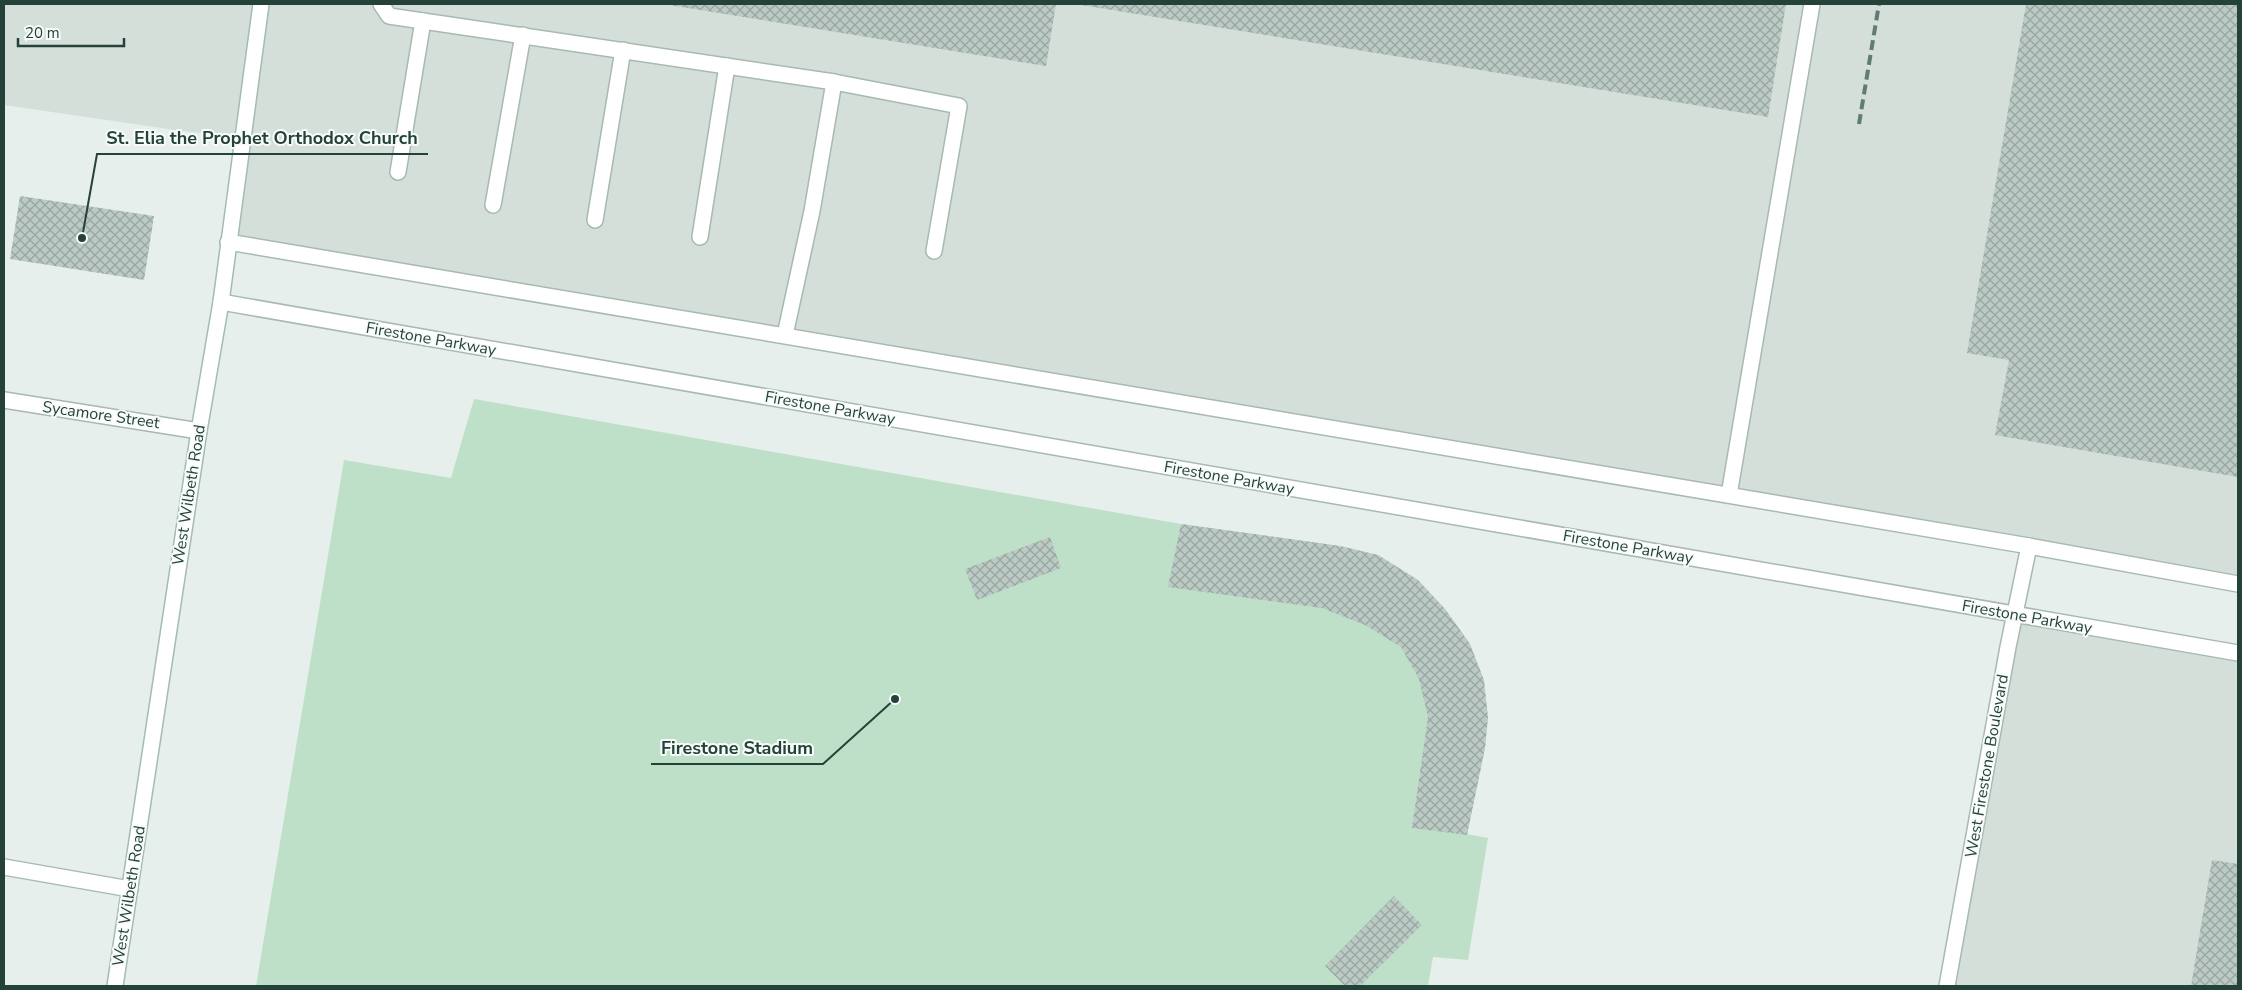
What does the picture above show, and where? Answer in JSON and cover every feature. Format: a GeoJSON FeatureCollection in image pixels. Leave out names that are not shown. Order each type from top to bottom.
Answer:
{"type":"FeatureCollection","features":[{"type":"Feature","properties":{"kind":"street","name":"West Wilbeth Road"},"geometry":{"type":"LineString","coordinates":[[115,986],[198,431],[221,302],[261,4]]}},
{"type":"Feature","properties":{"kind":"street"},"geometry":{"type":"LineString","coordinates":[[381,4],[389,16],[834,82],[959,106],[934,251]]}},
{"type":"Feature","properties":{"kind":"street"},"geometry":{"type":"LineString","coordinates":[[1729,495],[1812,4]]}},
{"type":"Feature","properties":{"kind":"street"},"geometry":{"type":"LineString","coordinates":[[398,172],[423,21]]}},
{"type":"Feature","properties":{"kind":"street"},"geometry":{"type":"LineString","coordinates":[[493,205],[523,35]]}},
{"type":"Feature","properties":{"kind":"street"},"geometry":{"type":"LineString","coordinates":[[595,220],[623,50]]}},
{"type":"Feature","properties":{"kind":"street"},"geometry":{"type":"LineString","coordinates":[[700,237],[726,66]]}},
{"type":"Feature","properties":{"kind":"street"},"geometry":{"type":"LineString","coordinates":[[784,335],[812,210],[834,82]]}},
{"type":"Feature","properties":{"kind":"street"},"geometry":{"type":"LineString","coordinates":[[228,242],[2029,546],[2238,584]]}},
{"type":"Feature","properties":{"kind":"street","name":"Firestone Parkway"},"geometry":{"type":"LineString","coordinates":[[221,302],[2238,653]]}},
{"type":"Feature","properties":{"kind":"street","name":"Sycamore Street"},"geometry":{"type":"LineString","coordinates":[[4,400],[198,431]]}},
{"type":"Feature","properties":{"kind":"street","name":"West Firestone Boulevard"},"geometry":{"type":"LineString","coordinates":[[1947,986],[2029,546]]}},
{"type":"Feature","properties":{"kind":"street"},"geometry":{"type":"LineString","coordinates":[[4,867],[130,889]]}},
{"type":"Feature","properties":{"kind":"shaded area"},"geometry":{"type":"Polygon","coordinates":[[[4,4],[261,4],[243,135],[189,132],[4,105],[4,4]]]}},
{"type":"Feature","properties":{"kind":"shaded area"},"geometry":{"type":"Polygon","coordinates":[[[265,4],[2238,4],[2238,584],[228,242],[265,4]]]}},
{"type":"Feature","properties":{"kind":"shaded area"},"geometry":{"type":"Polygon","coordinates":[[[2015,614],[2238,653],[2238,986],[1947,986],[2015,614]]]}},
{"type":"Feature","properties":{"kind":"green space"},"geometry":{"type":"Polygon","coordinates":[[[474,399],[1181,524],[1340,546],[1378,555],[1418,580],[1445,609],[1470,644],[1488,717],[1485,748],[1467,834],[1488,838],[1468,960],[1433,957],[1428,986],[256,986],[344,460],[451,478],[474,399]]]}},
{"type":"Feature","properties":{"kind":"building"},"geometry":{"type":"Polygon","coordinates":[[[663,4],[1056,4],[1046,66],[663,4]]]}},
{"type":"Feature","properties":{"kind":"building"},"geometry":{"type":"Polygon","coordinates":[[[1075,4],[1786,4],[1768,117],[1075,4]]]}},
{"type":"Feature","properties":{"kind":"building"},"geometry":{"type":"Polygon","coordinates":[[[2026,4],[2238,4],[2238,477],[1995,435],[2009,360],[1967,353],[2026,4]]]}},
{"type":"Feature","properties":{"kind":"building"},"geometry":{"type":"Polygon","coordinates":[[[20,196],[154,216],[144,280],[10,259],[20,196]]]}},
{"type":"Feature","properties":{"kind":"building"},"geometry":{"type":"Polygon","coordinates":[[[1181,524],[1340,546],[1378,555],[1418,580],[1445,609],[1470,644],[1484,680],[1488,717],[1485,748],[1467,835],[1412,828],[1428,717],[1419,679],[1401,647],[1365,625],[1322,608],[1168,587],[1181,524]]]}},
{"type":"Feature","properties":{"kind":"building"},"geometry":{"type":"Polygon","coordinates":[[[1050,537],[1061,568],[977,600],[965,569],[1050,537]]]}},
{"type":"Feature","properties":{"kind":"building"},"geometry":{"type":"Polygon","coordinates":[[[2212,860],[2238,864],[2238,986],[2191,986],[2212,860]]]}},
{"type":"Feature","properties":{"kind":"building"},"geometry":{"type":"Polygon","coordinates":[[[1394,896],[1422,925],[1360,986],[1345,986],[1325,966],[1394,896]]]}},
{"type":"Feature","properties":{"kind":"railway"},"geometry":{"type":"LineString","coordinates":[[1859,124],[1879,4]]}},
{"type":"Feature","properties":{"kind":"place","name":"St. Elia the Prophet Orthodox Church"},"geometry":{"type":"Point","coordinates":[82,238]}},
{"type":"Feature","properties":{"kind":"place","name":"Firestone Stadium"},"geometry":{"type":"Point","coordinates":[895,699]}}]}
